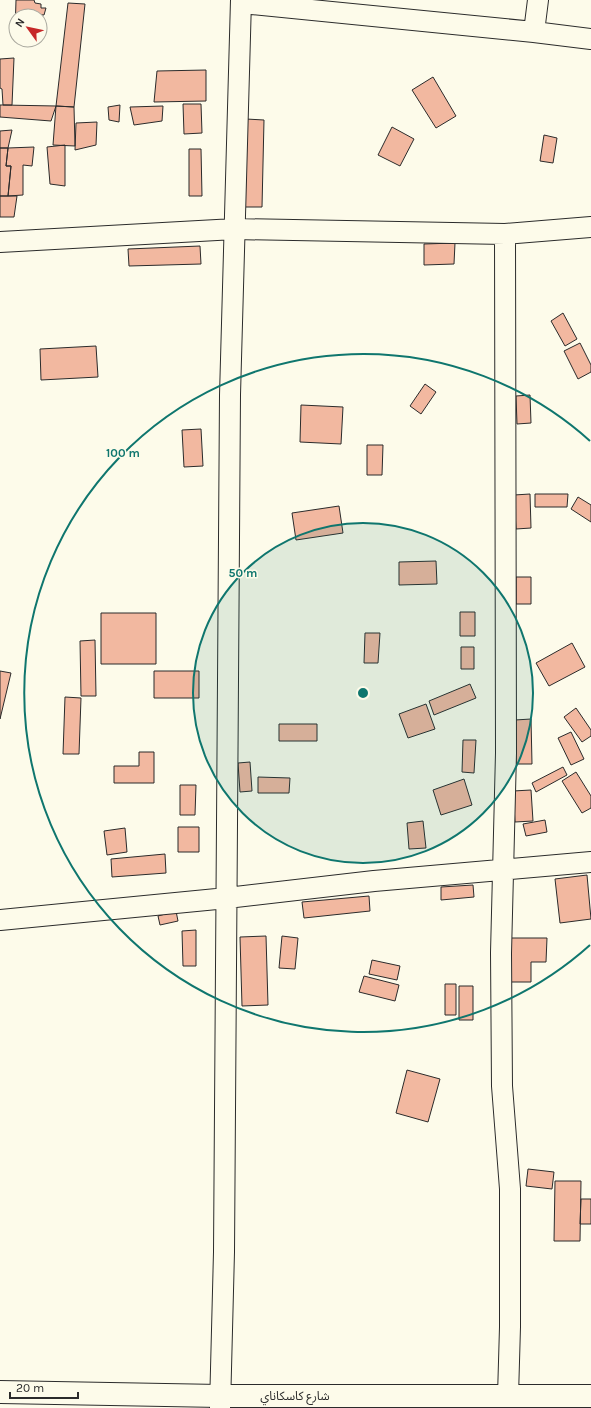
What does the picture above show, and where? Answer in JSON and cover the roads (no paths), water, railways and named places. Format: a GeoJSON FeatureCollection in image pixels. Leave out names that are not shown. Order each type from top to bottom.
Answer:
{"type":"FeatureCollection","features":[{"type":"Feature","properties":{"kind":"street"},"geometry":{"type":"LineString","coordinates":[[534,32],[538,0]]}},
{"type":"Feature","properties":{"kind":"street"},"geometry":{"type":"LineString","coordinates":[[220,1402],[224,1252],[230,395],[241,1],[591,39]]}},
{"type":"Feature","properties":{"kind":"street"},"geometry":{"type":"LineString","coordinates":[[0,242],[235,229],[505,234],[591,227]]}},
{"type":"Feature","properties":{"kind":"street"},"geometry":{"type":"LineString","coordinates":[[505,234],[506,752],[501,953],[502,1086],[510,1197],[510,1327],[508,1396]]}},
{"type":"Feature","properties":{"kind":"street"},"geometry":{"type":"LineString","coordinates":[[0,920],[227,898],[374,881],[591,862]]}},
{"type":"Feature","properties":{"kind":"street","name":"شارع كاسكاناي"},"geometry":{"type":"LineString","coordinates":[[0,1392],[220,1402],[508,1396],[544,1402],[591,1396]]}}]}
